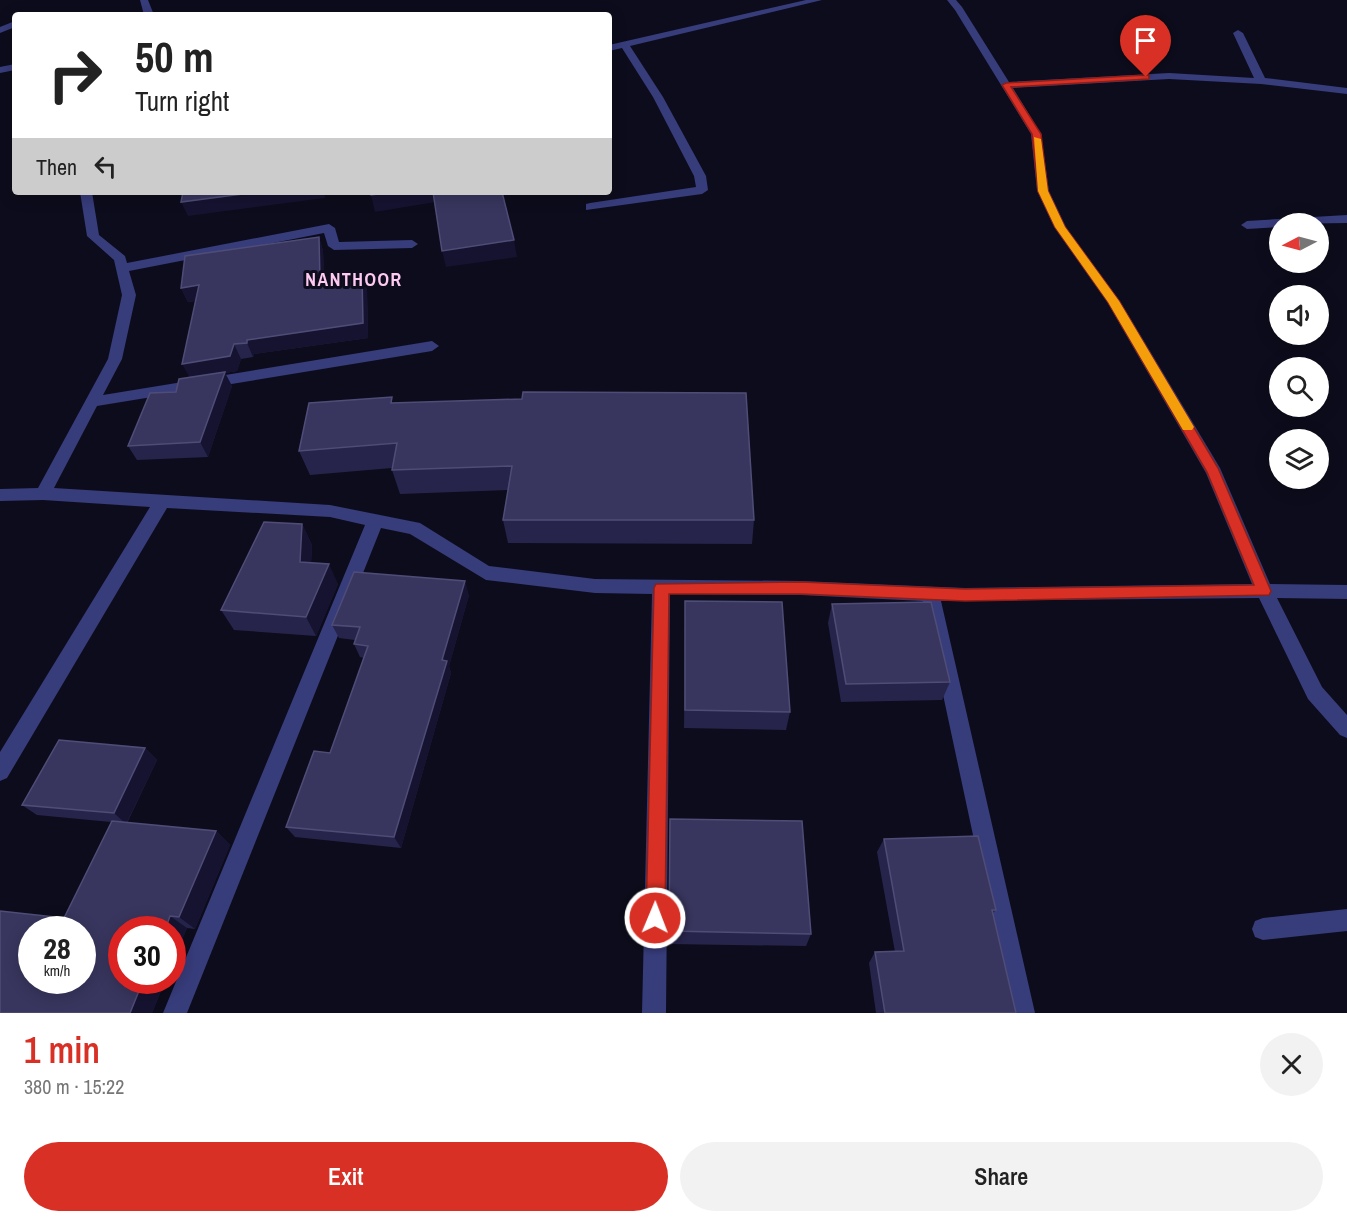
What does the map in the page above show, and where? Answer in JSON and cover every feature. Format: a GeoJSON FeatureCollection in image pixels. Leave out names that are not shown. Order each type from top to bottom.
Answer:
{"type":"FeatureCollection","features":[{"type":"Feature","properties":{"kind":"street"},"geometry":{"type":"LineString","coordinates":[[612,47],[818,0]]}},
{"type":"Feature","properties":{"kind":"street"},"geometry":{"type":"LineString","coordinates":[[951,0],[960,9],[1036,134],[1043,191],[1060,227],[1113,301],[1214,472],[1263,591],[1315,693],[1347,729]]}},
{"type":"Feature","properties":{"kind":"street"},"geometry":{"type":"LineString","coordinates":[[1238,33],[1261,81]]}},
{"type":"Feature","properties":{"kind":"street"},"geometry":{"type":"LineString","coordinates":[[590,207],[702,190],[700,176],[658,97],[625,45]]}},
{"type":"Feature","properties":{"kind":"street"},"geometry":{"type":"LineString","coordinates":[[1006,85],[1169,76],[1261,81],[1347,91]]}},
{"type":"Feature","properties":{"kind":"street"},"geometry":{"type":"LineString","coordinates":[[43,494],[115,359],[129,295],[120,259],[93,236],[86,195]]}},
{"type":"Feature","properties":{"kind":"street"},"geometry":{"type":"LineString","coordinates":[[1247,225],[1347,219]]}},
{"type":"Feature","properties":{"kind":"street"},"geometry":{"type":"LineString","coordinates":[[123,268],[329,228],[334,246],[412,244]]}},
{"type":"Feature","properties":{"kind":"street"},"geometry":{"type":"LineString","coordinates":[[92,402],[432,346]]}},
{"type":"Feature","properties":{"kind":"street"},"geometry":{"type":"LineString","coordinates":[[0,495],[43,494],[330,510],[414,528],[486,573],[595,586],[801,588],[965,595],[1347,592]]}},
{"type":"Feature","properties":{"kind":"street"},"geometry":{"type":"LineString","coordinates":[[0,771],[162,501]]}},
{"type":"Feature","properties":{"kind":"street"},"geometry":{"type":"LineString","coordinates":[[175,1013],[376,519]]}},
{"type":"Feature","properties":{"kind":"street"},"geometry":{"type":"LineString","coordinates":[[654,1013],[661,588]]}},
{"type":"Feature","properties":{"kind":"street"},"geometry":{"type":"LineString","coordinates":[[930,593],[1023,1013]]}},
{"type":"Feature","properties":{"kind":"street"},"geometry":{"type":"LineString","coordinates":[[1263,929],[1347,920]]}},
{"type":"Feature","properties":{"kind":"building"},"geometry":{"type":"Polygon","coordinates":[[[182,195],[235,195],[181,202],[182,195]]]}},
{"type":"Feature","properties":{"kind":"building"},"geometry":{"type":"Polygon","coordinates":[[[433,195],[503,195],[514,240],[442,251],[433,195]]]}},
{"type":"Feature","properties":{"kind":"building"},"geometry":{"type":"Polygon","coordinates":[[[319,237],[320,281],[362,275],[363,323],[247,340],[247,343],[234,344],[230,356],[182,364],[199,285],[181,288],[185,256],[319,237]]]}},
{"type":"Feature","properties":{"kind":"building"},"geometry":{"type":"Polygon","coordinates":[[[225,372],[200,442],[128,446],[150,393],[176,392],[179,379],[225,372]]]}},
{"type":"Feature","properties":{"kind":"building"},"geometry":{"type":"Polygon","coordinates":[[[523,392],[746,393],[754,520],[503,520],[512,466],[392,470],[397,443],[299,451],[309,403],[392,397],[391,403],[522,399],[523,392]]]}},
{"type":"Feature","properties":{"kind":"building"},"geometry":{"type":"Polygon","coordinates":[[[264,522],[302,524],[300,562],[329,564],[306,617],[221,610],[264,522]]]}},
{"type":"Feature","properties":{"kind":"building"},"geometry":{"type":"Polygon","coordinates":[[[354,572],[465,581],[442,660],[447,661],[394,837],[286,827],[314,751],[330,753],[368,646],[354,644],[360,627],[332,625],[354,572]]]}},
{"type":"Feature","properties":{"kind":"building"},"geometry":{"type":"Polygon","coordinates":[[[685,601],[782,602],[790,712],[685,710],[685,601]]]}},
{"type":"Feature","properties":{"kind":"building"},"geometry":{"type":"Polygon","coordinates":[[[931,602],[950,682],[846,684],[832,604],[931,602]]]}},
{"type":"Feature","properties":{"kind":"building"},"geometry":{"type":"Polygon","coordinates":[[[59,740],[145,748],[114,813],[22,805],[59,740]]]}},
{"type":"Feature","properties":{"kind":"building"},"geometry":{"type":"Polygon","coordinates":[[[670,819],[802,821],[811,934],[669,931],[670,819]]]}},
{"type":"Feature","properties":{"kind":"building"},"geometry":{"type":"Polygon","coordinates":[[[112,821],[216,831],[179,916],[108,916],[108,994],[138,994],[130,1013],[0,1013],[0,911],[46,916],[18,916],[18,994],[96,994],[96,916],[65,916],[112,821]]]}},
{"type":"Feature","properties":{"kind":"building"},"geometry":{"type":"Polygon","coordinates":[[[978,836],[996,910],[992,910],[1016,1013],[885,1013],[875,952],[904,951],[884,839],[978,836]]]}},
{"type":"Feature","properties":{"kind":"slow traffic"},"geometry":{"type":"LineString","coordinates":[[1037,139],[1043,191],[1060,227],[1113,301],[1187,427]]}},
{"type":"Feature","properties":{"kind":"district","name":"NANTHOOR"},"geometry":{"type":"Point","coordinates":[354,280]}},
{"type":"Feature","properties":{"kind":"route"},"geometry":{"type":"LineString","coordinates":[[655,918],[661,588],[801,588],[965,595],[1263,591],[1214,472],[1113,301],[1060,227],[1043,191],[1036,134],[1006,85],[1146,77]]}}]}
